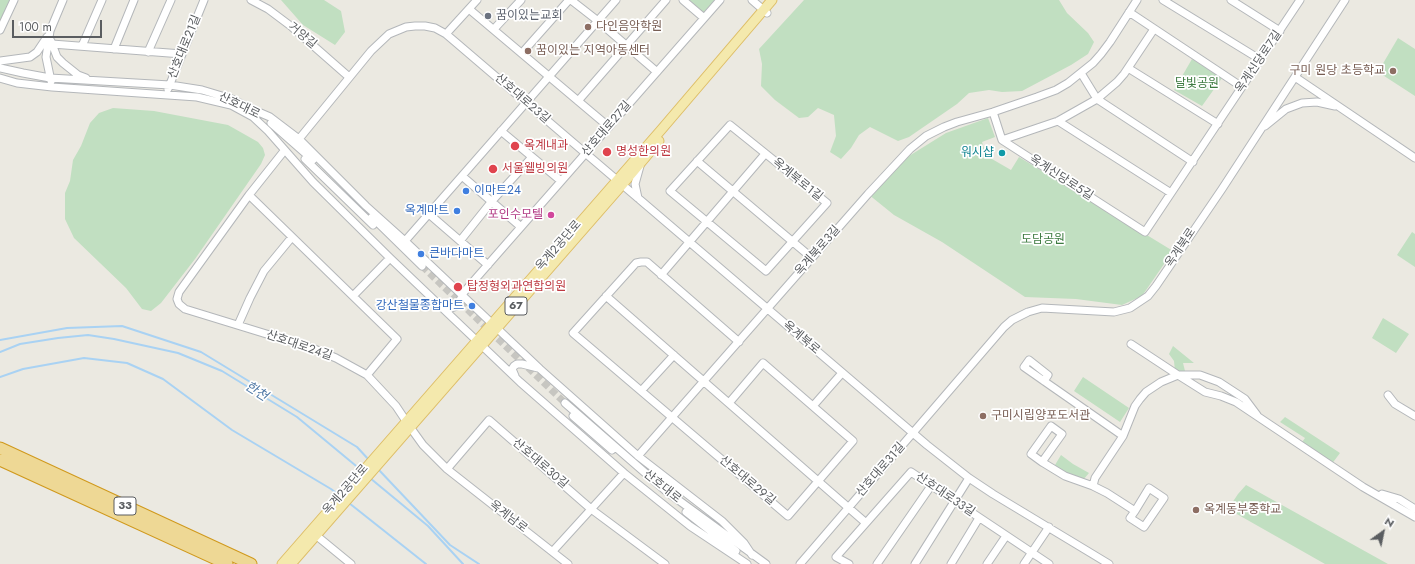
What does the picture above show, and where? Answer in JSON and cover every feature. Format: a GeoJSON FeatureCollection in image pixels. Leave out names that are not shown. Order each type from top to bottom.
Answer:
{"type":"FeatureCollection","features":[{"type":"Feature","properties":{"kind":"highway","name":"33"},"geometry":{"type":"LineString","coordinates":[[0,448],[251,564]]}},
{"type":"Feature","properties":{"kind":"highway","name":"33"},"geometry":{"type":"LineString","coordinates":[[0,460],[227,564]]}},
{"type":"Feature","properties":{"kind":"main road","name":"옥계2공단로"},"geometry":{"type":"LineString","coordinates":[[619,183],[641,162],[765,12],[772,0]]}},
{"type":"Feature","properties":{"kind":"main road","name":"옥계2공단로"},"geometry":{"type":"LineString","coordinates":[[282,564],[313,533],[619,183],[765,12],[778,0]]}},
{"type":"Feature","properties":{"kind":"main road","name":"옥계2공단로"},"geometry":{"type":"LineString","coordinates":[[291,564],[313,533]]}},
{"type":"Feature","properties":{"kind":"street"},"geometry":{"type":"LineString","coordinates":[[0,30],[14,0]]}},
{"type":"Feature","properties":{"kind":"street"},"geometry":{"type":"LineString","coordinates":[[0,61],[30,57],[37,52],[50,31],[63,0]]}},
{"type":"Feature","properties":{"kind":"street"},"geometry":{"type":"LineString","coordinates":[[82,46],[102,0]]}},
{"type":"Feature","properties":{"kind":"street"},"geometry":{"type":"LineString","coordinates":[[114,49],[134,0]]}},
{"type":"Feature","properties":{"kind":"street"},"geometry":{"type":"LineString","coordinates":[[148,52],[171,0]]}},
{"type":"Feature","properties":{"kind":"street","name":"산호대로21길"},"geometry":{"type":"LineString","coordinates":[[166,95],[204,0]]}},
{"type":"Feature","properties":{"kind":"street","name":"거양길"},"geometry":{"type":"LineString","coordinates":[[251,0],[268,9],[292,27],[349,77]]}},
{"type":"Feature","properties":{"kind":"street"},"geometry":{"type":"LineString","coordinates":[[446,34],[477,0]]}},
{"type":"Feature","properties":{"kind":"street"},"geometry":{"type":"LineString","coordinates":[[494,30],[521,0]]}},
{"type":"Feature","properties":{"kind":"street"},"geometry":{"type":"LineString","coordinates":[[522,54],[570,0],[598,21],[657,72]]}},
{"type":"Feature","properties":{"kind":"street"},"geometry":{"type":"LineString","coordinates":[[405,241],[616,0]]}},
{"type":"Feature","properties":{"kind":"street"},"geometry":{"type":"LineString","coordinates":[[578,101],[666,0]]}},
{"type":"Feature","properties":{"kind":"street"},"geometry":{"type":"LineString","coordinates":[[683,0],[704,18]]}},
{"type":"Feature","properties":{"kind":"street","name":"산호대로27길"},"geometry":{"type":"LineString","coordinates":[[438,304],[447,308],[456,307],[462,294],[720,0]]}},
{"type":"Feature","properties":{"kind":"street"},"geometry":{"type":"LineString","coordinates":[[752,0],[765,12]]}},
{"type":"Feature","properties":{"kind":"street"},"geometry":{"type":"LineString","coordinates":[[1137,0],[1101,54],[1081,73],[1056,90],[993,112],[1002,140],[1058,121],[1097,99],[1117,82],[1154,29]]}},
{"type":"Feature","properties":{"kind":"street"},"geometry":{"type":"LineString","coordinates":[[1163,0],[1261,60]]}},
{"type":"Feature","properties":{"kind":"street"},"geometry":{"type":"LineString","coordinates":[[1232,0],[1280,31]]}},
{"type":"Feature","properties":{"kind":"street","name":"옥계신당로7길"},"geometry":{"type":"LineString","coordinates":[[1145,232],[1300,0]]}},
{"type":"Feature","properties":{"kind":"street","name":"옥계북로"},"geometry":{"type":"LineString","coordinates":[[913,433],[1004,327],[1020,315],[1036,309],[1050,308],[1118,311],[1130,308],[1148,296],[1258,133],[1345,0]]}},
{"type":"Feature","properties":{"kind":"street"},"geometry":{"type":"LineString","coordinates":[[469,9],[609,127]]}},
{"type":"Feature","properties":{"kind":"street"},"geometry":{"type":"LineString","coordinates":[[1129,12],[1242,88]]}},
{"type":"Feature","properties":{"kind":"street","name":"산호대로23길"},"geometry":{"type":"LineString","coordinates":[[299,138],[349,77],[388,34],[406,27],[425,26],[435,28],[446,34],[619,183]]}},
{"type":"Feature","properties":{"kind":"street"},"geometry":{"type":"LineString","coordinates":[[50,31],[52,44],[57,56],[78,75],[91,80]]}},
{"type":"Feature","properties":{"kind":"street"},"geometry":{"type":"LineString","coordinates":[[50,31],[46,57],[52,87]]}},
{"type":"Feature","properties":{"kind":"street"},"geometry":{"type":"LineString","coordinates":[[52,44],[182,54]]}},
{"type":"Feature","properties":{"kind":"street","name":"산호대로"},"geometry":{"type":"LineString","coordinates":[[0,68],[50,78],[170,85],[202,90],[232,99],[249,108],[274,125],[299,147],[421,268],[272,129],[236,107],[210,99],[197,97],[52,87],[17,83],[0,78]]}},
{"type":"Feature","properties":{"kind":"street"},"geometry":{"type":"LineString","coordinates":[[1128,68],[1218,124]]}},
{"type":"Feature","properties":{"kind":"street"},"geometry":{"type":"LineString","coordinates":[[1081,73],[1097,99],[1193,162]]}},
{"type":"Feature","properties":{"kind":"street"},"geometry":{"type":"LineString","coordinates":[[1295,77],[1415,158]]}},
{"type":"Feature","properties":{"kind":"street"},"geometry":{"type":"LineString","coordinates":[[1258,133],[1280,113],[1302,103],[1317,102],[1332,104],[1346,111]]}},
{"type":"Feature","properties":{"kind":"street"},"geometry":{"type":"LineString","coordinates":[[249,108],[270,117],[299,138],[366,206],[462,294],[540,369],[638,456],[722,521],[752,555]]}},
{"type":"Feature","properties":{"kind":"street","name":"옥계북로3길"},"geometry":{"type":"LineString","coordinates":[[767,309],[868,194],[910,149],[926,136],[957,122],[993,112]]}},
{"type":"Feature","properties":{"kind":"street"},"geometry":{"type":"LineString","coordinates":[[252,116],[313,182],[478,344],[624,473],[690,526],[747,564]]}},
{"type":"Feature","properties":{"kind":"street"},"geometry":{"type":"LineString","coordinates":[[1058,121],[1172,193]]}},
{"type":"Feature","properties":{"kind":"street","name":"옥계북로1길"},"geometry":{"type":"LineString","coordinates":[[730,125],[765,154],[827,203],[766,271],[670,191],[730,125]]}},
{"type":"Feature","properties":{"kind":"street"},"geometry":{"type":"LineString","coordinates":[[501,131],[561,181]]}},
{"type":"Feature","properties":{"kind":"street","name":"옥계신당로5길"},"geometry":{"type":"LineString","coordinates":[[1002,140],[1145,232]]}},
{"type":"Feature","properties":{"kind":"street","name":"산호대로24길"},"geometry":{"type":"LineString","coordinates":[[284,151],[249,195],[177,295],[179,304],[185,308],[238,326],[312,348],[336,358],[366,375],[396,406],[408,424]]}},
{"type":"Feature","properties":{"kind":"street","name":"옥계북로1길"},"geometry":{"type":"LineString","coordinates":[[689,242],[765,154]]}},
{"type":"Feature","properties":{"kind":"street"},"geometry":{"type":"LineString","coordinates":[[460,241],[492,201],[532,156]]}},
{"type":"Feature","properties":{"kind":"street"},"geometry":{"type":"LineString","coordinates":[[697,161],[812,258]]}},
{"type":"Feature","properties":{"kind":"street"},"geometry":{"type":"LineString","coordinates":[[638,199],[635,184],[641,162]]}},
{"type":"Feature","properties":{"kind":"street"},"geometry":{"type":"LineString","coordinates":[[462,176],[521,227]]}},
{"type":"Feature","properties":{"kind":"street","name":"옥계북로"},"geometry":{"type":"LineString","coordinates":[[619,183],[913,433],[969,478],[1105,563]]}},
{"type":"Feature","properties":{"kind":"street"},"geometry":{"type":"LineString","coordinates":[[249,195],[397,339],[366,375]]}},
{"type":"Feature","properties":{"kind":"street"},"geometry":{"type":"LineString","coordinates":[[429,214],[488,265]]}},
{"type":"Feature","properties":{"kind":"street"},"geometry":{"type":"LineString","coordinates":[[238,326],[264,271],[292,237]]}},
{"type":"Feature","properties":{"kind":"street"},"geometry":{"type":"LineString","coordinates":[[661,275],[689,242]]}},
{"type":"Feature","properties":{"kind":"street"},"geometry":{"type":"LineString","coordinates":[[353,296],[390,258]]}},
{"type":"Feature","properties":{"kind":"street","name":"산호대로29길"},"geometry":{"type":"LineString","coordinates":[[729,403],[763,363],[853,441],[788,516],[573,333],[636,263],[647,262],[738,342]]}},
{"type":"Feature","properties":{"kind":"street"},"geometry":{"type":"LineString","coordinates":[[606,296],[848,508]]}},
{"type":"Feature","properties":{"kind":"street"},"geometry":{"type":"LineString","coordinates":[[638,456],[767,309]]}},
{"type":"Feature","properties":{"kind":"street"},"geometry":{"type":"LineString","coordinates":[[1131,344],[1205,392],[1236,402],[1363,487],[1397,502],[1415,514]]}},
{"type":"Feature","properties":{"kind":"street"},"geometry":{"type":"LineString","coordinates":[[641,391],[674,355]]}},
{"type":"Feature","properties":{"kind":"street"},"geometry":{"type":"LineString","coordinates":[[516,378],[512,369],[517,364],[540,369]]}},
{"type":"Feature","properties":{"kind":"street"},"geometry":{"type":"LineString","coordinates":[[813,406],[842,372]]}},
{"type":"Feature","properties":{"kind":"street"},"geometry":{"type":"LineString","coordinates":[[1093,486],[1095,478],[1123,436],[1135,406],[1146,392],[1161,382],[1178,375],[1200,375],[1219,382],[1245,398],[1258,418]]}},
{"type":"Feature","properties":{"kind":"street"},"geometry":{"type":"LineString","coordinates":[[1044,381],[1123,436]]}},
{"type":"Feature","properties":{"kind":"street"},"geometry":{"type":"LineString","coordinates":[[1388,395],[1395,404],[1415,416]]}},
{"type":"Feature","properties":{"kind":"street","name":"산호대로"},"geometry":{"type":"LineString","coordinates":[[754,564],[710,532],[654,486],[595,436],[564,404],[666,491],[766,564]]}},
{"type":"Feature","properties":{"kind":"street","name":"산호대로30길"},"geometry":{"type":"LineString","coordinates":[[447,469],[489,420],[591,509],[665,564]]}},
{"type":"Feature","properties":{"kind":"street","name":"옥계남로"},"geometry":{"type":"LineString","coordinates":[[408,424],[423,445],[447,469],[568,564]]}},
{"type":"Feature","properties":{"kind":"street"},"geometry":{"type":"LineString","coordinates":[[1042,462],[1062,434],[1051,426],[1031,454],[1042,462],[1065,476],[1093,486],[1107,493],[1134,511]]}},
{"type":"Feature","properties":{"kind":"street","name":"산호대로31길"},"geometry":{"type":"LineString","coordinates":[[800,564],[913,433]]}},
{"type":"Feature","properties":{"kind":"street","name":"산호대로31길"},"geometry":{"type":"LineString","coordinates":[[849,564],[836,557],[911,472]]}},
{"type":"Feature","properties":{"kind":"street","name":"산호대로33길"},"geometry":{"type":"LineString","coordinates":[[911,472],[1049,564]]}},
{"type":"Feature","properties":{"kind":"street"},"geometry":{"type":"LineString","coordinates":[[553,552],[624,473]]}},
{"type":"Feature","properties":{"kind":"street"},"geometry":{"type":"LineString","coordinates":[[915,564],[969,478]]}},
{"type":"Feature","properties":{"kind":"street"},"geometry":{"type":"LineString","coordinates":[[877,564],[931,486]]}},
{"type":"Feature","properties":{"kind":"street"},"geometry":{"type":"LineString","coordinates":[[1363,487],[1397,495],[1415,504]]}},
{"type":"Feature","properties":{"kind":"street"},"geometry":{"type":"LineString","coordinates":[[1149,488],[1164,498],[1144,527],[1130,518],[1134,511],[1149,488]]}},
{"type":"Feature","properties":{"kind":"street","name":"산호대로31길"},"geometry":{"type":"LineString","coordinates":[[848,508],[866,523]]}},
{"type":"Feature","properties":{"kind":"street","name":"산호대로33길"},"geometry":{"type":"LineString","coordinates":[[951,564],[979,518]]}},
{"type":"Feature","properties":{"kind":"street"},"geometry":{"type":"LineString","coordinates":[[1024,564],[1049,527]]}},
{"type":"Feature","properties":{"kind":"street"},"geometry":{"type":"LineString","coordinates":[[313,533],[351,564]]}},
{"type":"Feature","properties":{"kind":"street"},"geometry":{"type":"LineString","coordinates":[[988,564],[1006,536]]}},
{"type":"Feature","properties":{"kind":"green space"},"geometry":{"type":"Polygon","coordinates":[[[0,0],[13,0],[0,28],[0,0]]]}},
{"type":"Feature","properties":{"kind":"green space"},"geometry":{"type":"Polygon","coordinates":[[[281,0],[324,0],[341,11],[345,32],[335,45],[303,25],[281,0]]]}},
{"type":"Feature","properties":{"kind":"green space"},"geometry":{"type":"Polygon","coordinates":[[[688,0],[715,0],[703,13],[688,0]]]}},
{"type":"Feature","properties":{"kind":"green space"},"geometry":{"type":"Polygon","coordinates":[[[804,0],[1059,0],[1067,13],[1088,33],[1094,42],[1088,54],[1071,65],[1022,91],[1002,92],[989,90],[969,93],[957,104],[909,137],[898,141],[870,127],[859,135],[851,148],[841,159],[830,152],[836,136],[834,115],[818,108],[808,117],[799,118],[775,100],[761,86],[762,64],[759,49],[804,0]]]}},
{"type":"Feature","properties":{"kind":"green space"},"geometry":{"type":"Polygon","coordinates":[[[1398,38],[1415,49],[1415,96],[1378,72],[1398,38]]]}},
{"type":"Feature","properties":{"kind":"green space","name":"달빛공원"},"geometry":{"type":"Polygon","coordinates":[[[1192,59],[1222,78],[1202,106],[1174,90],[1192,59]]]}},
{"type":"Feature","properties":{"kind":"green space"},"geometry":{"type":"Polygon","coordinates":[[[113,108],[154,111],[228,125],[258,142],[263,148],[265,155],[261,164],[195,259],[161,303],[151,311],[142,309],[126,288],[74,238],[65,219],[65,193],[70,181],[73,160],[81,146],[90,123],[99,113],[113,108]]]}},
{"type":"Feature","properties":{"kind":"green space","name":"도담공원"},"geometry":{"type":"Polygon","coordinates":[[[988,118],[995,137],[982,142],[985,151],[992,159],[1011,170],[1019,157],[1173,251],[1142,296],[1122,305],[1076,299],[1025,297],[942,242],[894,215],[868,194],[909,156],[946,133],[988,118]]]}},
{"type":"Feature","properties":{"kind":"green space"},"geometry":{"type":"Polygon","coordinates":[[[1412,232],[1415,234],[1415,267],[1397,255],[1412,232]]]}},
{"type":"Feature","properties":{"kind":"green space"},"geometry":{"type":"Polygon","coordinates":[[[1383,318],[1409,334],[1396,353],[1372,338],[1383,318]]]}},
{"type":"Feature","properties":{"kind":"green space"},"geometry":{"type":"Polygon","coordinates":[[[1173,346],[1194,363],[1183,363],[1185,371],[1175,371],[1174,361],[1169,354],[1173,346]]]}},
{"type":"Feature","properties":{"kind":"green space"},"geometry":{"type":"Polygon","coordinates":[[[1083,377],[1129,408],[1120,422],[1074,391],[1083,377]]]}},
{"type":"Feature","properties":{"kind":"green space"},"geometry":{"type":"Polygon","coordinates":[[[1285,417],[1340,453],[1331,465],[1300,445],[1305,438],[1280,422],[1285,417]]]}},
{"type":"Feature","properties":{"kind":"green space"},"geometry":{"type":"Polygon","coordinates":[[[1061,455],[1089,473],[1083,480],[1065,473],[1055,465],[1061,455]]]}},
{"type":"Feature","properties":{"kind":"green space"},"geometry":{"type":"Polygon","coordinates":[[[1246,485],[1388,564],[1325,564],[1228,509],[1246,485]]]}},
{"type":"Feature","properties":{"kind":"waterway"},"geometry":{"type":"LineString","coordinates":[[0,340],[67,328],[122,326],[201,352],[357,447],[369,460]]}},
{"type":"Feature","properties":{"kind":"waterway","name":"한천"},"geometry":{"type":"LineString","coordinates":[[0,352],[20,344],[88,335],[178,353],[222,371],[297,417],[361,470]]}},
{"type":"Feature","properties":{"kind":"waterway"},"geometry":{"type":"LineString","coordinates":[[0,377],[23,369],[84,358],[127,363],[163,379],[232,430],[339,495]]}},
{"type":"Feature","properties":{"kind":"waterway","name":"한천"},"geometry":{"type":"LineString","coordinates":[[378,469],[450,545],[479,564]]}},
{"type":"Feature","properties":{"kind":"waterway","name":"한천"},"geometry":{"type":"LineString","coordinates":[[370,478],[428,526],[463,564]]}},
{"type":"Feature","properties":{"kind":"waterway"},"geometry":{"type":"LineString","coordinates":[[349,503],[426,564]]}},
{"type":"Feature","properties":{"kind":"tunnel"},"geometry":{"type":"LineString","coordinates":[[422,266],[565,403]]}},
{"type":"Feature","properties":{"kind":"place","name":"꿈이있는교회"},"geometry":{"type":"Point","coordinates":[488,16]}},
{"type":"Feature","properties":{"kind":"place","name":"다인음악학원"},"geometry":{"type":"Point","coordinates":[588,27]}},
{"type":"Feature","properties":{"kind":"place","name":"꿈이있는 지역아동센터"},"geometry":{"type":"Point","coordinates":[528,51]}},
{"type":"Feature","properties":{"kind":"place","name":"구미 원당 초등학교"},"geometry":{"type":"Point","coordinates":[1393,71]}},
{"type":"Feature","properties":{"kind":"place","name":"옥계내과"},"geometry":{"type":"Point","coordinates":[515,146]}},
{"type":"Feature","properties":{"kind":"place","name":"명성한의원"},"geometry":{"type":"Point","coordinates":[607,152]}},
{"type":"Feature","properties":{"kind":"place","name":"워시샵"},"geometry":{"type":"Point","coordinates":[1002,153]}},
{"type":"Feature","properties":{"kind":"place","name":"서울웰빙의원"},"geometry":{"type":"Point","coordinates":[493,169]}},
{"type":"Feature","properties":{"kind":"place","name":"이마트24"},"geometry":{"type":"Point","coordinates":[466,191]}},
{"type":"Feature","properties":{"kind":"place","name":"옥계마트"},"geometry":{"type":"Point","coordinates":[457,211]}},
{"type":"Feature","properties":{"kind":"place","name":"포인수모텔"},"geometry":{"type":"Point","coordinates":[551,215]}},
{"type":"Feature","properties":{"kind":"place","name":"큰바다마트"},"geometry":{"type":"Point","coordinates":[421,254]}},
{"type":"Feature","properties":{"kind":"place","name":"탑정형외과연합의원"},"geometry":{"type":"Point","coordinates":[458,287]}},
{"type":"Feature","properties":{"kind":"place","name":"강산철물종합마트"},"geometry":{"type":"Point","coordinates":[472,306]}},
{"type":"Feature","properties":{"kind":"place","name":"구미시립양포도서관"},"geometry":{"type":"Point","coordinates":[983,416]}},
{"type":"Feature","properties":{"kind":"place","name":"옥계동부중학교"},"geometry":{"type":"Point","coordinates":[1196,510]}}]}
